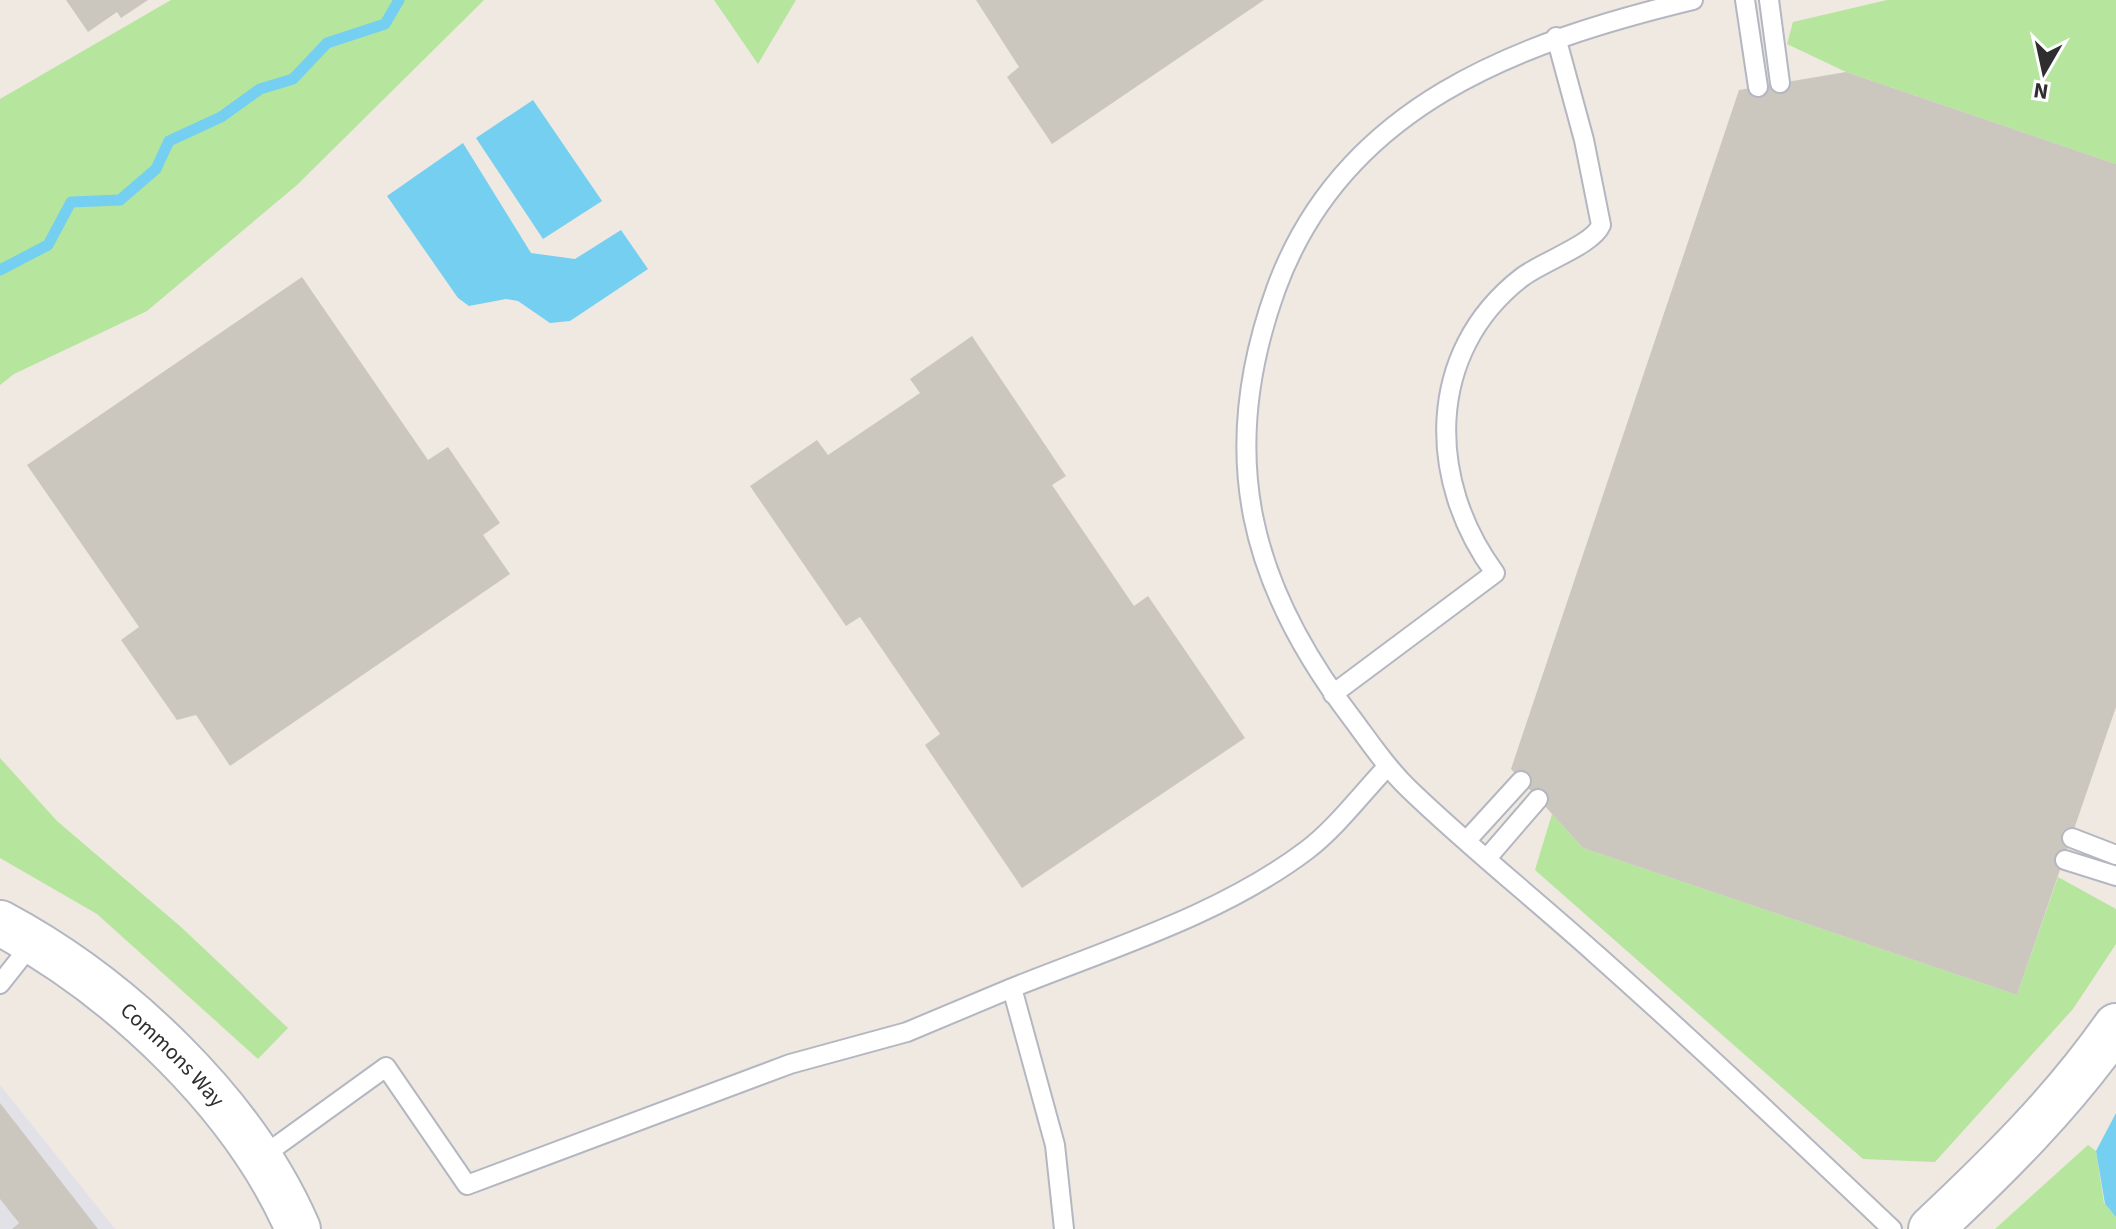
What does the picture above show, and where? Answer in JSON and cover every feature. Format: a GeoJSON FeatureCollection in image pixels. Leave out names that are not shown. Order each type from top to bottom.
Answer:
{"type":"FeatureCollection","features":[{"type":"Feature","properties":{"kind":"street","name":"Commons Way"},"geometry":{"type":"LineString","coordinates":[[17,932],[81,974],[154,1035],[208,1090],[260,1158],[298,1229]]}},
{"type":"Feature","properties":{"kind":"street"},"geometry":{"type":"LineString","coordinates":[[1931,1229],[2013,1152],[2058,1102],[2116,1026]]}},
{"type":"Feature","properties":{"kind":"lane"},"geometry":{"type":"LineString","coordinates":[[1693,0],[1617,9],[1462,79],[1390,129],[1339,181],[1294,249],[1269,308],[1255,359],[1248,403],[1249,495],[1262,559],[1302,650],[1406,787],[1685,1033],[1892,1229]]}},
{"type":"Feature","properties":{"kind":"lane"},"geometry":{"type":"LineString","coordinates":[[1745,0],[1758,87]]}},
{"type":"Feature","properties":{"kind":"lane"},"geometry":{"type":"LineString","coordinates":[[1769,0],[1780,83]]}},
{"type":"Feature","properties":{"kind":"lane"},"geometry":{"type":"LineString","coordinates":[[1333,694],[1495,573],[1461,518],[1445,453],[1446,419],[1451,386],[1462,354],[1496,301],[1545,260],[1592,239],[1601,225],[1584,140],[1556,37]]}},
{"type":"Feature","properties":{"kind":"lane"},"geometry":{"type":"LineString","coordinates":[[260,1158],[386,1067],[467,1185],[790,1064],[907,1032],[1197,914],[1281,868],[1310,847],[1388,766]]}},
{"type":"Feature","properties":{"kind":"lane"},"geometry":{"type":"LineString","coordinates":[[1468,839],[1521,781]]}},
{"type":"Feature","properties":{"kind":"lane"},"geometry":{"type":"LineString","coordinates":[[1488,857],[1538,799]]}},
{"type":"Feature","properties":{"kind":"lane"},"geometry":{"type":"LineString","coordinates":[[2072,838],[2116,855]]}},
{"type":"Feature","properties":{"kind":"lane"},"geometry":{"type":"LineString","coordinates":[[2065,860],[2116,876]]}},
{"type":"Feature","properties":{"kind":"lane"},"geometry":{"type":"LineString","coordinates":[[0,984],[17,932]]}},
{"type":"Feature","properties":{"kind":"lane"},"geometry":{"type":"LineString","coordinates":[[1012,988],[1055,1145],[1064,1229]]}},
{"type":"Feature","properties":{"kind":"shaded area"},"geometry":{"type":"Polygon","coordinates":[[[0,1085],[115,1229],[0,1229],[0,1085]]]}},
{"type":"Feature","properties":{"kind":"green space"},"geometry":{"type":"Polygon","coordinates":[[[171,0],[484,0],[297,185],[147,311],[14,374],[0,385],[0,99],[171,0]]]}},
{"type":"Feature","properties":{"kind":"green space"},"geometry":{"type":"Polygon","coordinates":[[[714,0],[796,0],[758,64],[714,0]]]}},
{"type":"Feature","properties":{"kind":"green space"},"geometry":{"type":"Polygon","coordinates":[[[1887,0],[2116,0],[2116,164],[1846,72],[1787,44],[1793,22],[1887,0]]]}},
{"type":"Feature","properties":{"kind":"green space"},"geometry":{"type":"Polygon","coordinates":[[[0,758],[57,821],[181,927],[288,1028],[258,1059],[97,914],[0,858],[0,758]]]}},
{"type":"Feature","properties":{"kind":"green space"},"geometry":{"type":"Polygon","coordinates":[[[1552,814],[1583,848],[2017,995],[2058,877],[2116,909],[2116,944],[2073,1009],[1935,1162],[1863,1159],[1535,870],[1552,814]]]}},
{"type":"Feature","properties":{"kind":"green space"},"geometry":{"type":"Polygon","coordinates":[[[2088,1145],[2096,1151],[2104,1203],[2116,1217],[2116,1229],[1995,1229],[2088,1145]]]}},
{"type":"Feature","properties":{"kind":"water"},"geometry":{"type":"Polygon","coordinates":[[[533,100],[602,201],[543,239],[476,138],[533,100]]]}},
{"type":"Feature","properties":{"kind":"water"},"geometry":{"type":"Polygon","coordinates":[[[463,143],[531,253],[575,259],[621,230],[648,269],[570,321],[550,323],[518,301],[506,299],[469,306],[458,298],[387,196],[463,143]]]}},
{"type":"Feature","properties":{"kind":"water"},"geometry":{"type":"Polygon","coordinates":[[[2116,1113],[2116,1217],[2105,1204],[2096,1151],[2116,1113]]]}},
{"type":"Feature","properties":{"kind":"building"},"geometry":{"type":"Polygon","coordinates":[[[66,0],[148,0],[121,18],[117,12],[88,32],[66,0]]]}},
{"type":"Feature","properties":{"kind":"building"},"geometry":{"type":"Polygon","coordinates":[[[976,0],[1264,0],[1052,144],[1007,77],[1019,67],[976,0]]]}},
{"type":"Feature","properties":{"kind":"building"},"geometry":{"type":"Polygon","coordinates":[[[1846,72],[2116,164],[2116,707],[2017,995],[1583,848],[1511,769],[1739,90],[1846,72]]]}},
{"type":"Feature","properties":{"kind":"building"},"geometry":{"type":"Polygon","coordinates":[[[302,277],[428,460],[448,447],[500,523],[483,535],[510,574],[230,766],[196,715],[177,720],[121,640],[139,627],[27,465],[302,277]]]}},
{"type":"Feature","properties":{"kind":"building"},"geometry":{"type":"Polygon","coordinates":[[[972,336],[1066,476],[1052,485],[1134,606],[1148,596],[1245,738],[1022,888],[925,745],[940,734],[860,617],[846,626],[750,486],[817,440],[828,455],[920,393],[910,379],[972,336]]]}},
{"type":"Feature","properties":{"kind":"building"},"geometry":{"type":"Polygon","coordinates":[[[0,1103],[98,1229],[12,1229],[19,1223],[0,1199],[0,1103]]]}},
{"type":"Feature","properties":{"kind":"waterway"},"geometry":{"type":"LineString","coordinates":[[0,270],[48,245],[71,202],[120,200],[156,169],[169,141],[221,117],[260,89],[293,79],[327,43],[385,24],[399,0]]}}]}
